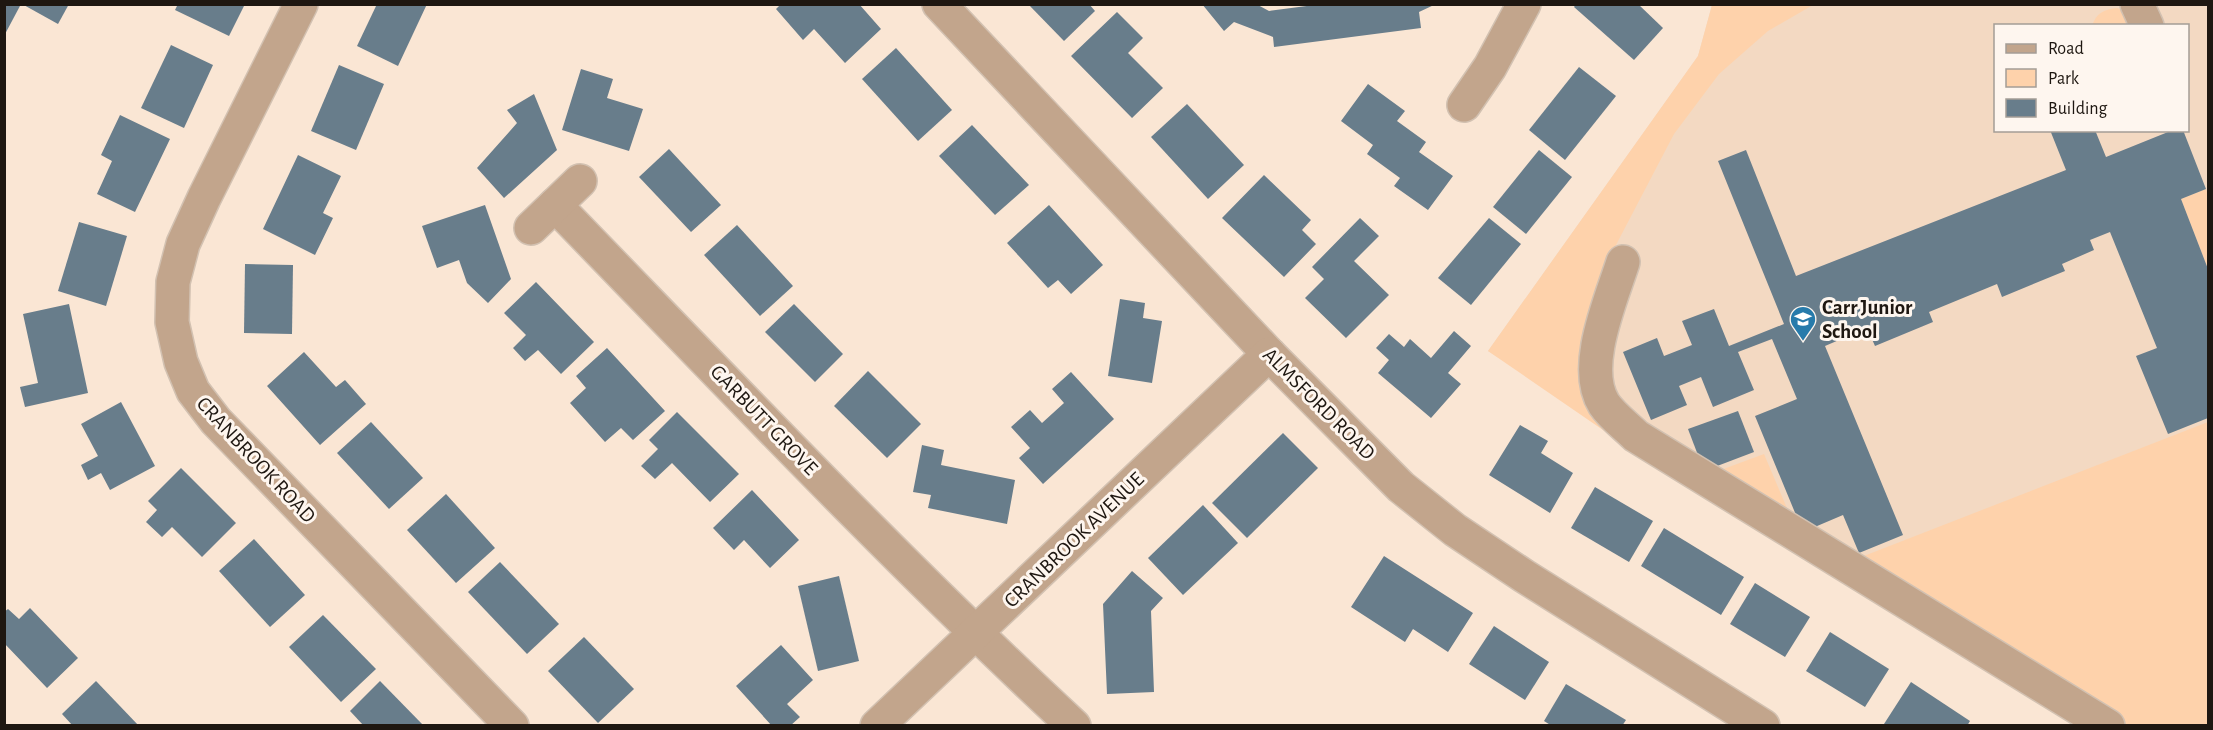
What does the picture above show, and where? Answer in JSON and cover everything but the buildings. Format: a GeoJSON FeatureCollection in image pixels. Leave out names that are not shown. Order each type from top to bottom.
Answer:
{"type":"FeatureCollection","features":[{"type":"Feature","properties":{"kind":"street","name":"CRANBROOK ROAD"},"geometry":{"type":"LineString","coordinates":[[301,4],[183,244],[173,282],[172,322],[181,362],[193,391],[216,421],[512,726]]}},
{"type":"Feature","properties":{"kind":"street","name":"ALMSFORD ROAD"},"geometry":{"type":"LineString","coordinates":[[939,4],[1269,354],[1401,487],[1455,530],[1524,576],[1763,726]]}},
{"type":"Feature","properties":{"kind":"street"},"geometry":{"type":"LineString","coordinates":[[1464,105],[1490,67],[1524,4]]}},
{"type":"Feature","properties":{"kind":"street"},"geometry":{"type":"LineString","coordinates":[[2137,4],[2146,24]]}},
{"type":"Feature","properties":{"kind":"street"},"geometry":{"type":"LineString","coordinates":[[531,228],[580,181]]}},
{"type":"Feature","properties":{"kind":"street","name":"GARBUTT GROVE"},"geometry":{"type":"LineString","coordinates":[[555,205],[887,547],[975,634],[1074,726]]}},
{"type":"Feature","properties":{"kind":"street"},"geometry":{"type":"LineString","coordinates":[[1623,262],[1597,342],[1595,376],[1604,403],[1636,436],[2108,726]]}},
{"type":"Feature","properties":{"kind":"street","name":"CRANBROOK AVENUE"},"geometry":{"type":"LineString","coordinates":[[877,726],[1269,354]]}},
{"type":"Feature","properties":{"kind":"shaded area"},"geometry":{"type":"Polygon","coordinates":[[[1712,5],[2208,5],[2208,725],[2080,725],[1488,351],[1698,56],[1712,5]]]}},
{"type":"Feature","properties":{"kind":"green space"},"geometry":{"type":"Polygon","coordinates":[[[1712,5],[1813,5],[1768,31],[1719,74],[1674,134],[1616,245],[1584,343],[1635,452],[1488,351],[1698,56],[1712,5]]]}},
{"type":"Feature","properties":{"kind":"green space"},"geometry":{"type":"Polygon","coordinates":[[[2117,8],[2126,11],[2137,24],[2093,24],[2102,12],[2117,8]]]}},
{"type":"Feature","properties":{"kind":"green space"},"geometry":{"type":"Polygon","coordinates":[[[2206,189],[2208,195],[2208,269],[2181,199],[2206,189]]]}},
{"type":"Feature","properties":{"kind":"green space"},"geometry":{"type":"Polygon","coordinates":[[[2208,422],[2208,725],[2127,725],[1851,561],[2208,422]]]}},
{"type":"Feature","properties":{"kind":"green space"},"geometry":{"type":"Polygon","coordinates":[[[1764,454],[1792,520],[1710,474],[1764,454]]]}},
{"type":"Feature","properties":{"kind":"place","name":"Carr Junior School"},"geometry":{"type":"Point","coordinates":[1803,342]}}]}
